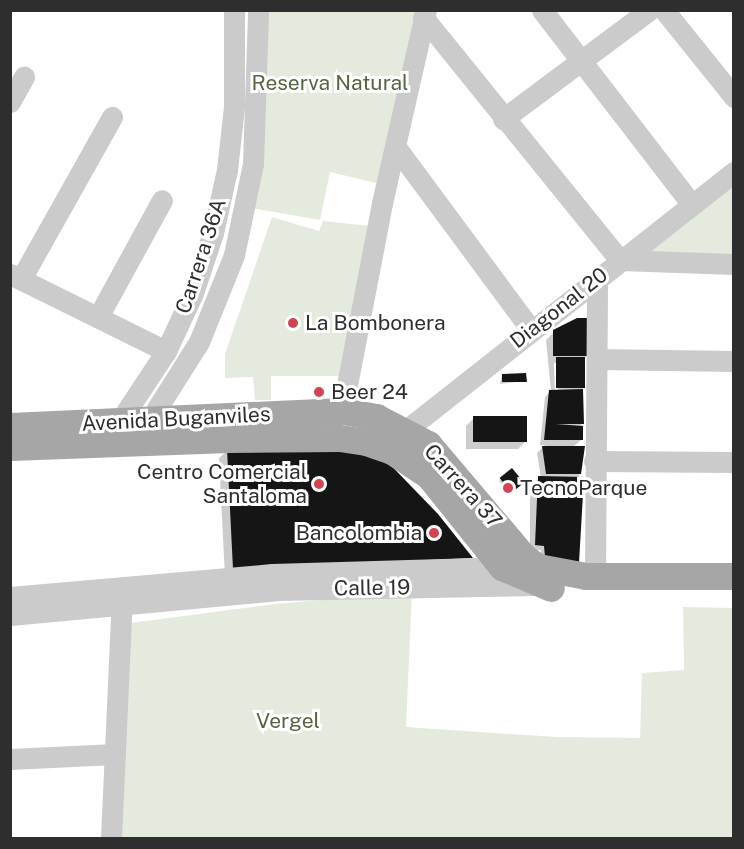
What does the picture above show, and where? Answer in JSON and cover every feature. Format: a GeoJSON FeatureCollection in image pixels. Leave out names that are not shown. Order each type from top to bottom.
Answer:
{"type":"FeatureCollection","features":[{"type":"Feature","properties":{"kind":"main road","name":"Avenida Buganviles"},"geometry":{"type":"LineString","coordinates":[[10,426],[118,437],[150,421],[342,411]]}},
{"type":"Feature","properties":{"kind":"main road","name":"Carrera 37"},"geometry":{"type":"LineString","coordinates":[[342,411],[376,417],[399,440],[502,567],[537,576]]}},
{"type":"Feature","properties":{"kind":"main road","name":"Avenida Buganviles"},"geometry":{"type":"LineString","coordinates":[[10,447],[118,437],[339,438]]}},
{"type":"Feature","properties":{"kind":"main road","name":"Carrera 37"},"geometry":{"type":"LineString","coordinates":[[339,438],[399,440],[429,444],[524,557],[537,576]]}},
{"type":"Feature","properties":{"kind":"main road","name":"Calle 19"},"geometry":{"type":"LineString","coordinates":[[537,576],[734,576]]}},
{"type":"Feature","properties":{"kind":"main road","name":"Calle 19"},"geometry":{"type":"LineString","coordinates":[[537,576],[593,592],[734,594]]}},
{"type":"Feature","properties":{"kind":"street","name":"Carrera 36A"},"geometry":{"type":"LineString","coordinates":[[118,437],[166,351],[193,293],[213,233],[227,170],[234,106],[234,10]]}},
{"type":"Feature","properties":{"kind":"street","name":"Carrera 36A"},"geometry":{"type":"LineString","coordinates":[[150,421],[199,342],[234,255],[253,164],[258,10]]}},
{"type":"Feature","properties":{"kind":"street"},"geometry":{"type":"LineString","coordinates":[[543,10],[692,205]]}},
{"type":"Feature","properties":{"kind":"street"},"geometry":{"type":"LineString","coordinates":[[503,118],[649,10]]}},
{"type":"Feature","properties":{"kind":"street"},"geometry":{"type":"LineString","coordinates":[[664,10],[734,97]]}},
{"type":"Feature","properties":{"kind":"street"},"geometry":{"type":"LineString","coordinates":[[424,14],[503,118],[620,260],[734,264]]}},
{"type":"Feature","properties":{"kind":"street"},"geometry":{"type":"LineString","coordinates":[[342,411],[424,14]]}},
{"type":"Feature","properties":{"kind":"street"},"geometry":{"type":"LineString","coordinates":[[10,102],[24,77]]}},
{"type":"Feature","properties":{"kind":"street"},"geometry":{"type":"LineString","coordinates":[[112,117],[16,276],[166,351]]}},
{"type":"Feature","properties":{"kind":"street"},"geometry":{"type":"LineString","coordinates":[[395,146],[531,330]]}},
{"type":"Feature","properties":{"kind":"street","name":"Diagonal 20"},"geometry":{"type":"LineString","coordinates":[[399,440],[531,330],[734,172]]}},
{"type":"Feature","properties":{"kind":"street"},"geometry":{"type":"LineString","coordinates":[[98,317],[162,200]]}},
{"type":"Feature","properties":{"kind":"street"},"geometry":{"type":"LineString","coordinates":[[595,576],[597,279]]}},
{"type":"Feature","properties":{"kind":"street"},"geometry":{"type":"LineString","coordinates":[[597,359],[734,361]]}},
{"type":"Feature","properties":{"kind":"street"},"geometry":{"type":"LineString","coordinates":[[594,461],[734,462]]}},
{"type":"Feature","properties":{"kind":"street","name":"Calle 19"},"geometry":{"type":"LineString","coordinates":[[10,615],[122,595],[272,574],[502,567]]}},
{"type":"Feature","properties":{"kind":"street","name":"Calle 19"},"geometry":{"type":"LineString","coordinates":[[10,597],[277,590],[537,576]]}},
{"type":"Feature","properties":{"kind":"street"},"geometry":{"type":"LineString","coordinates":[[111,838],[122,595]]}},
{"type":"Feature","properties":{"kind":"street"},"geometry":{"type":"LineString","coordinates":[[11,758],[115,754]]}},
{"type":"Feature","properties":{"kind":"green space","name":"Reserva Natural"},"geometry":{"type":"Polygon","coordinates":[[[268,11],[415,11],[380,184],[330,172],[320,220],[251,208],[268,11]]]}},
{"type":"Feature","properties":{"kind":"green space"},"geometry":{"type":"Polygon","coordinates":[[[733,181],[733,256],[644,252],[733,181]]]}},
{"type":"Feature","properties":{"kind":"green space","name":"La Bombonera"},"geometry":{"type":"Polygon","coordinates":[[[272,217],[319,231],[323,221],[371,226],[340,376],[271,376],[271,400],[255,400],[253,377],[225,378],[225,354],[272,217]]]}},
{"type":"Feature","properties":{"kind":"green space","name":"Vergel"},"geometry":{"type":"Polygon","coordinates":[[[412,592],[406,727],[557,737],[640,738],[642,673],[684,670],[683,607],[733,608],[733,838],[121,838],[130,623],[276,604],[412,592]]]}},
{"type":"Feature","properties":{"kind":"building"},"geometry":{"type":"Polygon","coordinates":[[[577,318],[590,318],[590,356],[553,356],[553,330],[577,318]]]}},
{"type":"Feature","properties":{"kind":"building"},"geometry":{"type":"Polygon","coordinates":[[[556,357],[585,357],[585,388],[556,388],[556,357]]]}},
{"type":"Feature","properties":{"kind":"building"},"geometry":{"type":"Polygon","coordinates":[[[526,373],[527,382],[502,382],[502,374],[526,373]]]}},
{"type":"Feature","properties":{"kind":"building"},"geometry":{"type":"Polygon","coordinates":[[[583,389],[584,424],[556,424],[583,426],[583,440],[544,440],[549,390],[583,389]]]}},
{"type":"Feature","properties":{"kind":"building"},"geometry":{"type":"Polygon","coordinates":[[[473,416],[527,416],[527,442],[473,442],[473,416]]]}},
{"type":"Feature","properties":{"kind":"building","name":"Centro Comercial Santaloma"},"geometry":{"type":"Polygon","coordinates":[[[343,445],[380,454],[438,514],[473,558],[233,569],[227,449],[343,445]]]}},
{"type":"Feature","properties":{"kind":"building"},"geometry":{"type":"Polygon","coordinates":[[[542,446],[585,446],[581,474],[546,474],[542,446]]]}},
{"type":"Feature","properties":{"kind":"building"},"geometry":{"type":"Polygon","coordinates":[[[512,468],[524,483],[512,493],[500,478],[512,468]]]}},
{"type":"Feature","properties":{"kind":"building"},"geometry":{"type":"Polygon","coordinates":[[[538,476],[584,477],[579,563],[545,557],[544,546],[535,545],[538,476]]]}},
{"type":"Feature","properties":{"kind":"place","name":"La Bombonera"},"geometry":{"type":"Point","coordinates":[293,323]}},
{"type":"Feature","properties":{"kind":"place","name":"Beer 24"},"geometry":{"type":"Point","coordinates":[319,392]}},
{"type":"Feature","properties":{"kind":"place","name":"Centro Comercial Santaloma"},"geometry":{"type":"Point","coordinates":[319,484]}},
{"type":"Feature","properties":{"kind":"place","name":"TecnoParque"},"geometry":{"type":"Point","coordinates":[508,488]}},
{"type":"Feature","properties":{"kind":"place","name":"Bancolombia"},"geometry":{"type":"Point","coordinates":[434,533]}}]}
